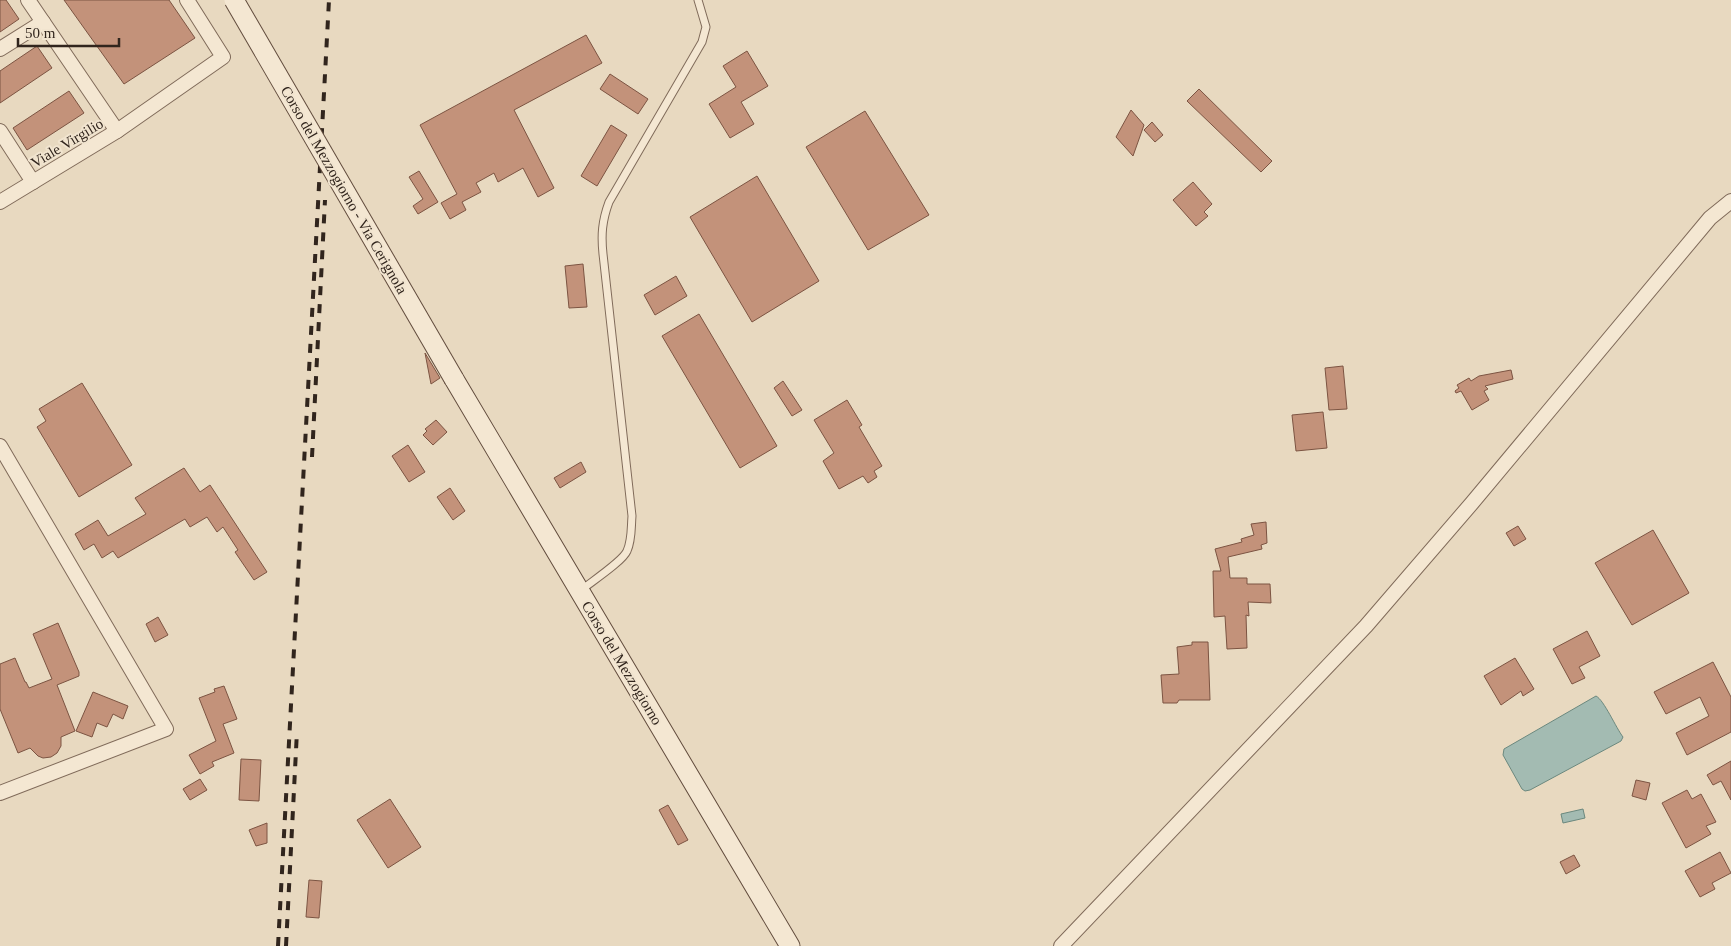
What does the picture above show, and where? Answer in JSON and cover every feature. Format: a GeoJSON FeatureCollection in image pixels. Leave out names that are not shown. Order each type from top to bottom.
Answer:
{"type":"FeatureCollection","features":[{"type":"Feature","properties":{"kind":"main road","name":"Corso del Mezzogiorno - Via Cerignola"},"geometry":{"type":"LineString","coordinates":[[234,0],[454,379]]}},
{"type":"Feature","properties":{"kind":"main road","name":"Corso del Mezzogiorno"},"geometry":{"type":"LineString","coordinates":[[454,379],[790,946]]}},
{"type":"Feature","properties":{"kind":"street","name":"Viale Virgilio"},"geometry":{"type":"LineString","coordinates":[[0,202],[117,131],[28,0]]}},
{"type":"Feature","properties":{"kind":"street"},"geometry":{"type":"LineString","coordinates":[[117,131],[223,57],[188,0]]}},
{"type":"Feature","properties":{"kind":"street"},"geometry":{"type":"LineString","coordinates":[[0,49],[43,22]]}},
{"type":"Feature","properties":{"kind":"street"},"geometry":{"type":"LineString","coordinates":[[0,132],[33,182]]}},
{"type":"Feature","properties":{"kind":"street"},"geometry":{"type":"LineString","coordinates":[[1061,946],[1366,626],[1510,459],[1710,218],[1731,201]]}},
{"type":"Feature","properties":{"kind":"street"},"geometry":{"type":"LineString","coordinates":[[0,446],[166,729],[0,793]]}},
{"type":"Feature","properties":{"kind":"lane"},"geometry":{"type":"LineString","coordinates":[[580,591],[603,572],[622,560],[627,552],[631,537],[632,516],[602,247],[603,217],[608,202],[702,42],[706,27],[698,0]]}},
{"type":"Feature","properties":{"kind":"shaded area"},"geometry":{"type":"Polygon","coordinates":[[[1596,696],[1603,703],[1623,737],[1621,741],[1530,790],[1525,791],[1522,789],[1503,755],[1504,749],[1596,696]]]}},
{"type":"Feature","properties":{"kind":"shaded area"},"geometry":{"type":"Polygon","coordinates":[[[1583,809],[1585,818],[1563,823],[1561,814],[1583,809]]]}},
{"type":"Feature","properties":{"kind":"building"},"geometry":{"type":"Polygon","coordinates":[[[0,0],[6,0],[19,19],[0,32],[0,0]]]}},
{"type":"Feature","properties":{"kind":"building"},"geometry":{"type":"Polygon","coordinates":[[[64,0],[169,0],[195,38],[124,84],[64,0]]]}},
{"type":"Feature","properties":{"kind":"building"},"geometry":{"type":"Polygon","coordinates":[[[586,35],[602,63],[514,110],[554,188],[538,197],[523,168],[498,182],[494,173],[476,183],[481,192],[462,202],[466,210],[450,219],[441,203],[457,194],[420,125],[586,35]]]}},
{"type":"Feature","properties":{"kind":"building"},"geometry":{"type":"Polygon","coordinates":[[[37,46],[52,68],[0,103],[0,71],[37,46]]]}},
{"type":"Feature","properties":{"kind":"building"},"geometry":{"type":"Polygon","coordinates":[[[747,51],[768,86],[741,102],[754,124],[730,138],[709,104],[736,87],[723,66],[747,51]]]}},
{"type":"Feature","properties":{"kind":"building"},"geometry":{"type":"Polygon","coordinates":[[[610,74],[648,99],[638,114],[600,89],[610,74]]]}},
{"type":"Feature","properties":{"kind":"building"},"geometry":{"type":"Polygon","coordinates":[[[1199,89],[1272,161],[1261,172],[1187,101],[1199,89]]]}},
{"type":"Feature","properties":{"kind":"building"},"geometry":{"type":"Polygon","coordinates":[[[69,91],[84,113],[27,150],[13,128],[69,91]]]}},
{"type":"Feature","properties":{"kind":"building"},"geometry":{"type":"Polygon","coordinates":[[[1131,110],[1144,125],[1133,156],[1116,137],[1131,110]]]}},
{"type":"Feature","properties":{"kind":"building"},"geometry":{"type":"Polygon","coordinates":[[[865,111],[929,215],[868,250],[806,147],[865,111]]]}},
{"type":"Feature","properties":{"kind":"building"},"geometry":{"type":"Polygon","coordinates":[[[1152,122],[1163,135],[1155,142],[1144,130],[1152,122]]]}},
{"type":"Feature","properties":{"kind":"building"},"geometry":{"type":"Polygon","coordinates":[[[611,125],[627,135],[597,186],[581,176],[611,125]]]}},
{"type":"Feature","properties":{"kind":"building"},"geometry":{"type":"Polygon","coordinates":[[[419,171],[438,202],[418,214],[413,206],[423,199],[409,177],[419,171]]]}},
{"type":"Feature","properties":{"kind":"building"},"geometry":{"type":"Polygon","coordinates":[[[757,176],[819,281],[752,322],[690,217],[757,176]]]}},
{"type":"Feature","properties":{"kind":"building"},"geometry":{"type":"Polygon","coordinates":[[[1193,182],[1212,204],[1204,212],[1208,216],[1196,226],[1173,200],[1193,182]]]}},
{"type":"Feature","properties":{"kind":"building"},"geometry":{"type":"Polygon","coordinates":[[[583,264],[587,307],[569,308],[565,266],[583,264]]]}},
{"type":"Feature","properties":{"kind":"building"},"geometry":{"type":"Polygon","coordinates":[[[676,276],[687,296],[655,315],[644,295],[676,276]]]}},
{"type":"Feature","properties":{"kind":"building"},"geometry":{"type":"Polygon","coordinates":[[[699,314],[777,446],[740,468],[662,336],[699,314]]]}},
{"type":"Feature","properties":{"kind":"building"},"geometry":{"type":"Polygon","coordinates":[[[425,353],[440,378],[431,384],[425,353]]]}},
{"type":"Feature","properties":{"kind":"building"},"geometry":{"type":"Polygon","coordinates":[[[1343,366],[1347,409],[1329,410],[1325,368],[1343,366]]]}},
{"type":"Feature","properties":{"kind":"building"},"geometry":{"type":"Polygon","coordinates":[[[1511,370],[1513,379],[1485,386],[1488,389],[1484,391],[1489,400],[1472,410],[1461,391],[1456,393],[1455,391],[1459,388],[1457,385],[1469,378],[1471,381],[1479,376],[1511,370]]]}},
{"type":"Feature","properties":{"kind":"building"},"geometry":{"type":"Polygon","coordinates":[[[783,381],[802,410],[792,416],[774,388],[783,381]]]}},
{"type":"Feature","properties":{"kind":"building"},"geometry":{"type":"Polygon","coordinates":[[[82,383],[132,465],[79,497],[37,427],[46,421],[39,409],[82,383]]]}},
{"type":"Feature","properties":{"kind":"building"},"geometry":{"type":"Polygon","coordinates":[[[847,400],[862,425],[859,427],[882,466],[874,471],[877,477],[868,483],[863,476],[839,489],[823,461],[834,453],[814,420],[847,400]]]}},
{"type":"Feature","properties":{"kind":"building"},"geometry":{"type":"Polygon","coordinates":[[[1323,412],[1327,448],[1296,451],[1292,415],[1323,412]]]}},
{"type":"Feature","properties":{"kind":"building"},"geometry":{"type":"Polygon","coordinates":[[[436,420],[447,432],[433,445],[423,435],[427,431],[425,429],[436,420]]]}},
{"type":"Feature","properties":{"kind":"building"},"geometry":{"type":"Polygon","coordinates":[[[408,445],[425,472],[409,482],[392,456],[408,445]]]}},
{"type":"Feature","properties":{"kind":"building"},"geometry":{"type":"Polygon","coordinates":[[[581,462],[586,472],[560,488],[554,478],[581,462]]]}},
{"type":"Feature","properties":{"kind":"building"},"geometry":{"type":"Polygon","coordinates":[[[184,468],[200,492],[210,485],[267,572],[254,580],[235,552],[238,550],[223,527],[217,532],[207,517],[190,527],[185,519],[118,558],[113,551],[102,558],[94,544],[84,550],[75,534],[98,520],[108,536],[146,514],[135,498],[184,468]]]}},
{"type":"Feature","properties":{"kind":"building"},"geometry":{"type":"Polygon","coordinates":[[[450,488],[465,511],[453,520],[437,497],[450,488]]]}},
{"type":"Feature","properties":{"kind":"building"},"geometry":{"type":"Polygon","coordinates":[[[1266,522],[1267,543],[1261,545],[1262,549],[1228,557],[1230,578],[1247,578],[1247,584],[1270,584],[1271,603],[1248,602],[1249,616],[1246,615],[1247,648],[1227,649],[1225,616],[1214,617],[1213,571],[1221,571],[1215,549],[1242,542],[1241,539],[1254,535],[1251,524],[1266,522]]]}},
{"type":"Feature","properties":{"kind":"building"},"geometry":{"type":"Polygon","coordinates":[[[1518,526],[1526,539],[1514,546],[1506,533],[1518,526]]]}},
{"type":"Feature","properties":{"kind":"building"},"geometry":{"type":"Polygon","coordinates":[[[1653,530],[1689,593],[1632,625],[1595,563],[1653,530]]]}},
{"type":"Feature","properties":{"kind":"building"},"geometry":{"type":"Polygon","coordinates":[[[158,617],[168,635],[155,642],[146,624],[158,617]]]}},
{"type":"Feature","properties":{"kind":"building"},"geometry":{"type":"Polygon","coordinates":[[[58,623],[79,672],[79,676],[57,685],[75,731],[61,737],[61,746],[57,753],[51,757],[43,758],[38,756],[30,748],[18,753],[0,709],[0,664],[15,658],[29,688],[52,679],[33,634],[58,623]]]}},
{"type":"Feature","properties":{"kind":"building"},"geometry":{"type":"Polygon","coordinates":[[[1587,631],[1600,656],[1579,667],[1585,678],[1572,684],[1553,649],[1587,631]]]}},
{"type":"Feature","properties":{"kind":"building"},"geometry":{"type":"Polygon","coordinates":[[[1192,642],[1208,642],[1210,700],[1179,700],[1177,703],[1163,703],[1161,675],[1179,674],[1177,647],[1192,645],[1192,642]]]}},
{"type":"Feature","properties":{"kind":"building"},"geometry":{"type":"Polygon","coordinates":[[[1515,658],[1534,689],[1523,696],[1521,691],[1501,705],[1484,676],[1515,658]]]}},
{"type":"Feature","properties":{"kind":"building"},"geometry":{"type":"Polygon","coordinates":[[[1713,662],[1731,697],[1731,732],[1687,755],[1676,733],[1709,716],[1700,697],[1666,714],[1654,692],[1713,662]]]}},
{"type":"Feature","properties":{"kind":"building"},"geometry":{"type":"Polygon","coordinates":[[[224,686],[237,719],[223,724],[234,753],[212,762],[214,766],[200,774],[189,755],[216,741],[199,698],[215,692],[214,689],[224,686]]]}},
{"type":"Feature","properties":{"kind":"building"},"geometry":{"type":"Polygon","coordinates":[[[93,692],[128,706],[123,719],[113,714],[107,727],[97,723],[92,737],[76,731],[93,692]]]}},
{"type":"Feature","properties":{"kind":"building"},"geometry":{"type":"Polygon","coordinates":[[[241,759],[261,760],[259,801],[239,800],[241,759]]]}},
{"type":"Feature","properties":{"kind":"building"},"geometry":{"type":"Polygon","coordinates":[[[1731,761],[1731,800],[1721,781],[1713,785],[1707,775],[1731,761]]]}},
{"type":"Feature","properties":{"kind":"building"},"geometry":{"type":"Polygon","coordinates":[[[200,779],[207,790],[190,800],[183,789],[200,779]]]}},
{"type":"Feature","properties":{"kind":"building"},"geometry":{"type":"Polygon","coordinates":[[[1636,780],[1650,783],[1646,800],[1632,796],[1636,780]]]}},
{"type":"Feature","properties":{"kind":"building"},"geometry":{"type":"Polygon","coordinates":[[[1687,790],[1692,799],[1701,794],[1716,822],[1706,826],[1711,834],[1686,848],[1662,803],[1687,790]]]}},
{"type":"Feature","properties":{"kind":"building"},"geometry":{"type":"Polygon","coordinates":[[[390,799],[421,847],[388,868],[357,820],[390,799]]]}},
{"type":"Feature","properties":{"kind":"building"},"geometry":{"type":"Polygon","coordinates":[[[668,805],[688,840],[678,845],[659,810],[668,805]]]}},
{"type":"Feature","properties":{"kind":"building"},"geometry":{"type":"Polygon","coordinates":[[[267,823],[267,843],[256,846],[249,830],[267,823]]]}},
{"type":"Feature","properties":{"kind":"building"},"geometry":{"type":"Polygon","coordinates":[[[1720,852],[1731,873],[1712,883],[1715,889],[1700,897],[1685,871],[1720,852]]]}},
{"type":"Feature","properties":{"kind":"building"},"geometry":{"type":"Polygon","coordinates":[[[1574,855],[1580,866],[1566,874],[1560,862],[1574,855]]]}},
{"type":"Feature","properties":{"kind":"building"},"geometry":{"type":"Polygon","coordinates":[[[309,880],[322,881],[319,918],[306,917],[309,880]]]}},
{"type":"Feature","properties":{"kind":"railway"},"geometry":{"type":"LineString","coordinates":[[278,946],[329,0]]}},
{"type":"Feature","properties":{"kind":"railway"},"geometry":{"type":"LineString","coordinates":[[312,457],[325,200]]}},
{"type":"Feature","properties":{"kind":"railway"},"geometry":{"type":"LineString","coordinates":[[286,946],[297,731]]}}]}
